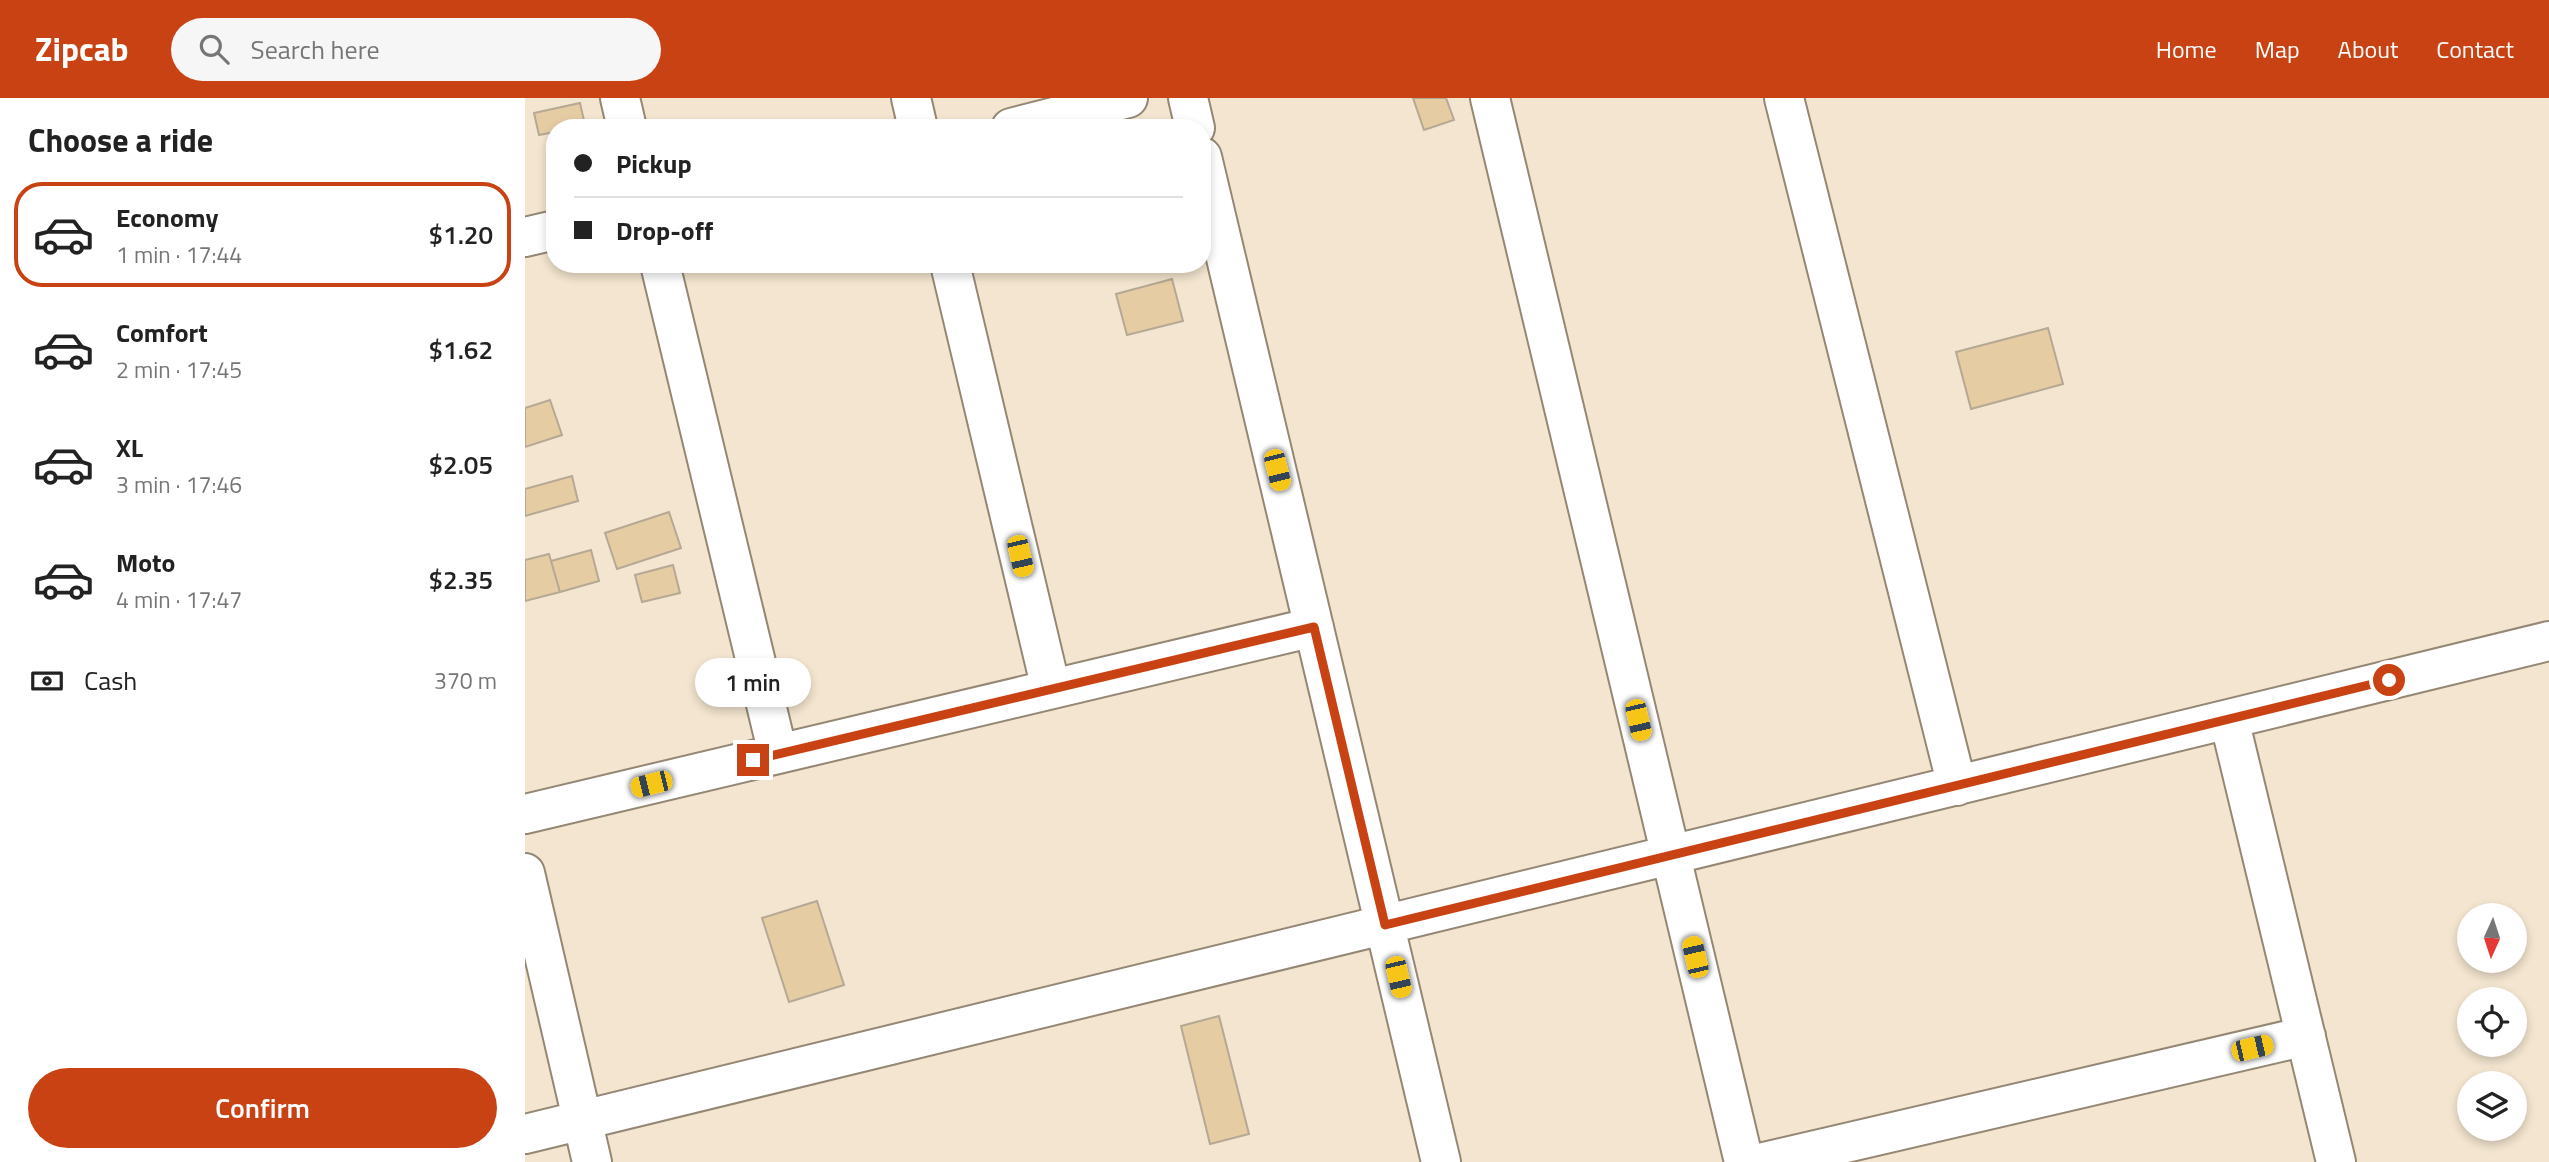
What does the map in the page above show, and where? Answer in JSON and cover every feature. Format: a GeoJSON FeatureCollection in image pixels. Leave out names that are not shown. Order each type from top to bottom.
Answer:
{"type":"FeatureCollection","features":[{"type":"Feature","properties":{"kind":"street"},"geometry":{"type":"LineString","coordinates":[[620,98],[625,119]]}},
{"type":"Feature","properties":{"kind":"street"},"geometry":{"type":"LineString","coordinates":[[911,98],[916,119]]}},
{"type":"Feature","properties":{"kind":"street"},"geometry":{"type":"LineString","coordinates":[[1046,119],[1128,98]]}},
{"type":"Feature","properties":{"kind":"street"},"geometry":{"type":"LineString","coordinates":[[1188,98],[1193,119]]}},
{"type":"Feature","properties":{"kind":"street"},"geometry":{"type":"LineString","coordinates":[[1490,98],[1744,1162]]}},
{"type":"Feature","properties":{"kind":"street"},"geometry":{"type":"LineString","coordinates":[[1784,98],[1957,786]]}},
{"type":"Feature","properties":{"kind":"street"},"geometry":{"type":"LineString","coordinates":[[1211,195],[1441,1162]]}},
{"type":"Feature","properties":{"kind":"street"},"geometry":{"type":"LineString","coordinates":[[525,237],[546,232]]}},
{"type":"Feature","properties":{"kind":"street"},"geometry":{"type":"LineString","coordinates":[[662,273],[778,754]]}},
{"type":"Feature","properties":{"kind":"street"},"geometry":{"type":"LineString","coordinates":[[952,273],[1051,689]]}},
{"type":"Feature","properties":{"kind":"street"},"geometry":{"type":"LineString","coordinates":[[525,814],[1314,627]]}},
{"type":"Feature","properties":{"kind":"street"},"geometry":{"type":"LineString","coordinates":[[525,1134],[2549,641]]}},
{"type":"Feature","properties":{"kind":"street"},"geometry":{"type":"LineString","coordinates":[[2229,719],[2336,1162]]}},
{"type":"Feature","properties":{"kind":"street"},"geometry":{"type":"LineString","coordinates":[[525,873],[592,1162]]}},
{"type":"Feature","properties":{"kind":"street"},"geometry":{"type":"LineString","coordinates":[[1764,1162],[2306,1036]]}},
{"type":"Feature","properties":{"kind":"building"},"geometry":{"type":"Polygon","coordinates":[[[1413,98],[1446,98],[1454,120],[1424,130],[1413,98]]]}},
{"type":"Feature","properties":{"kind":"building"},"geometry":{"type":"Polygon","coordinates":[[[580,103],[584,119],[546,119],[546,134],[539,135],[534,113],[580,103]]]}},
{"type":"Feature","properties":{"kind":"building"},"geometry":{"type":"Polygon","coordinates":[[[1172,279],[1183,321],[1127,335],[1116,294],[1172,279]]]}},
{"type":"Feature","properties":{"kind":"building"},"geometry":{"type":"Polygon","coordinates":[[[2048,328],[2063,384],[1971,409],[1956,352],[2048,328]]]}},
{"type":"Feature","properties":{"kind":"building"},"geometry":{"type":"Polygon","coordinates":[[[550,400],[562,435],[525,447],[525,408],[550,400]]]}},
{"type":"Feature","properties":{"kind":"building"},"geometry":{"type":"Polygon","coordinates":[[[572,476],[578,501],[525,516],[525,489],[572,476]]]}},
{"type":"Feature","properties":{"kind":"building"},"geometry":{"type":"Polygon","coordinates":[[[669,512],[681,548],[617,569],[605,533],[669,512]]]}},
{"type":"Feature","properties":{"kind":"building"},"geometry":{"type":"Polygon","coordinates":[[[591,550],[599,581],[560,592],[551,561],[591,550]]]}},
{"type":"Feature","properties":{"kind":"building"},"geometry":{"type":"Polygon","coordinates":[[[549,554],[560,592],[525,601],[525,560],[549,554]]]}},
{"type":"Feature","properties":{"kind":"building"},"geometry":{"type":"Polygon","coordinates":[[[673,565],[680,593],[642,602],[635,575],[673,565]]]}},
{"type":"Feature","properties":{"kind":"building"},"geometry":{"type":"Polygon","coordinates":[[[817,901],[844,985],[789,1002],[762,918],[817,901]]]}},
{"type":"Feature","properties":{"kind":"building"},"geometry":{"type":"Polygon","coordinates":[[[1219,1016],[1249,1134],[1210,1144],[1181,1026],[1219,1016]]]}},
{"type":"Feature","properties":{"kind":"route"},"geometry":{"type":"LineString","coordinates":[[753,760],[1314,627],[1385,925],[2389,680]]}}]}
